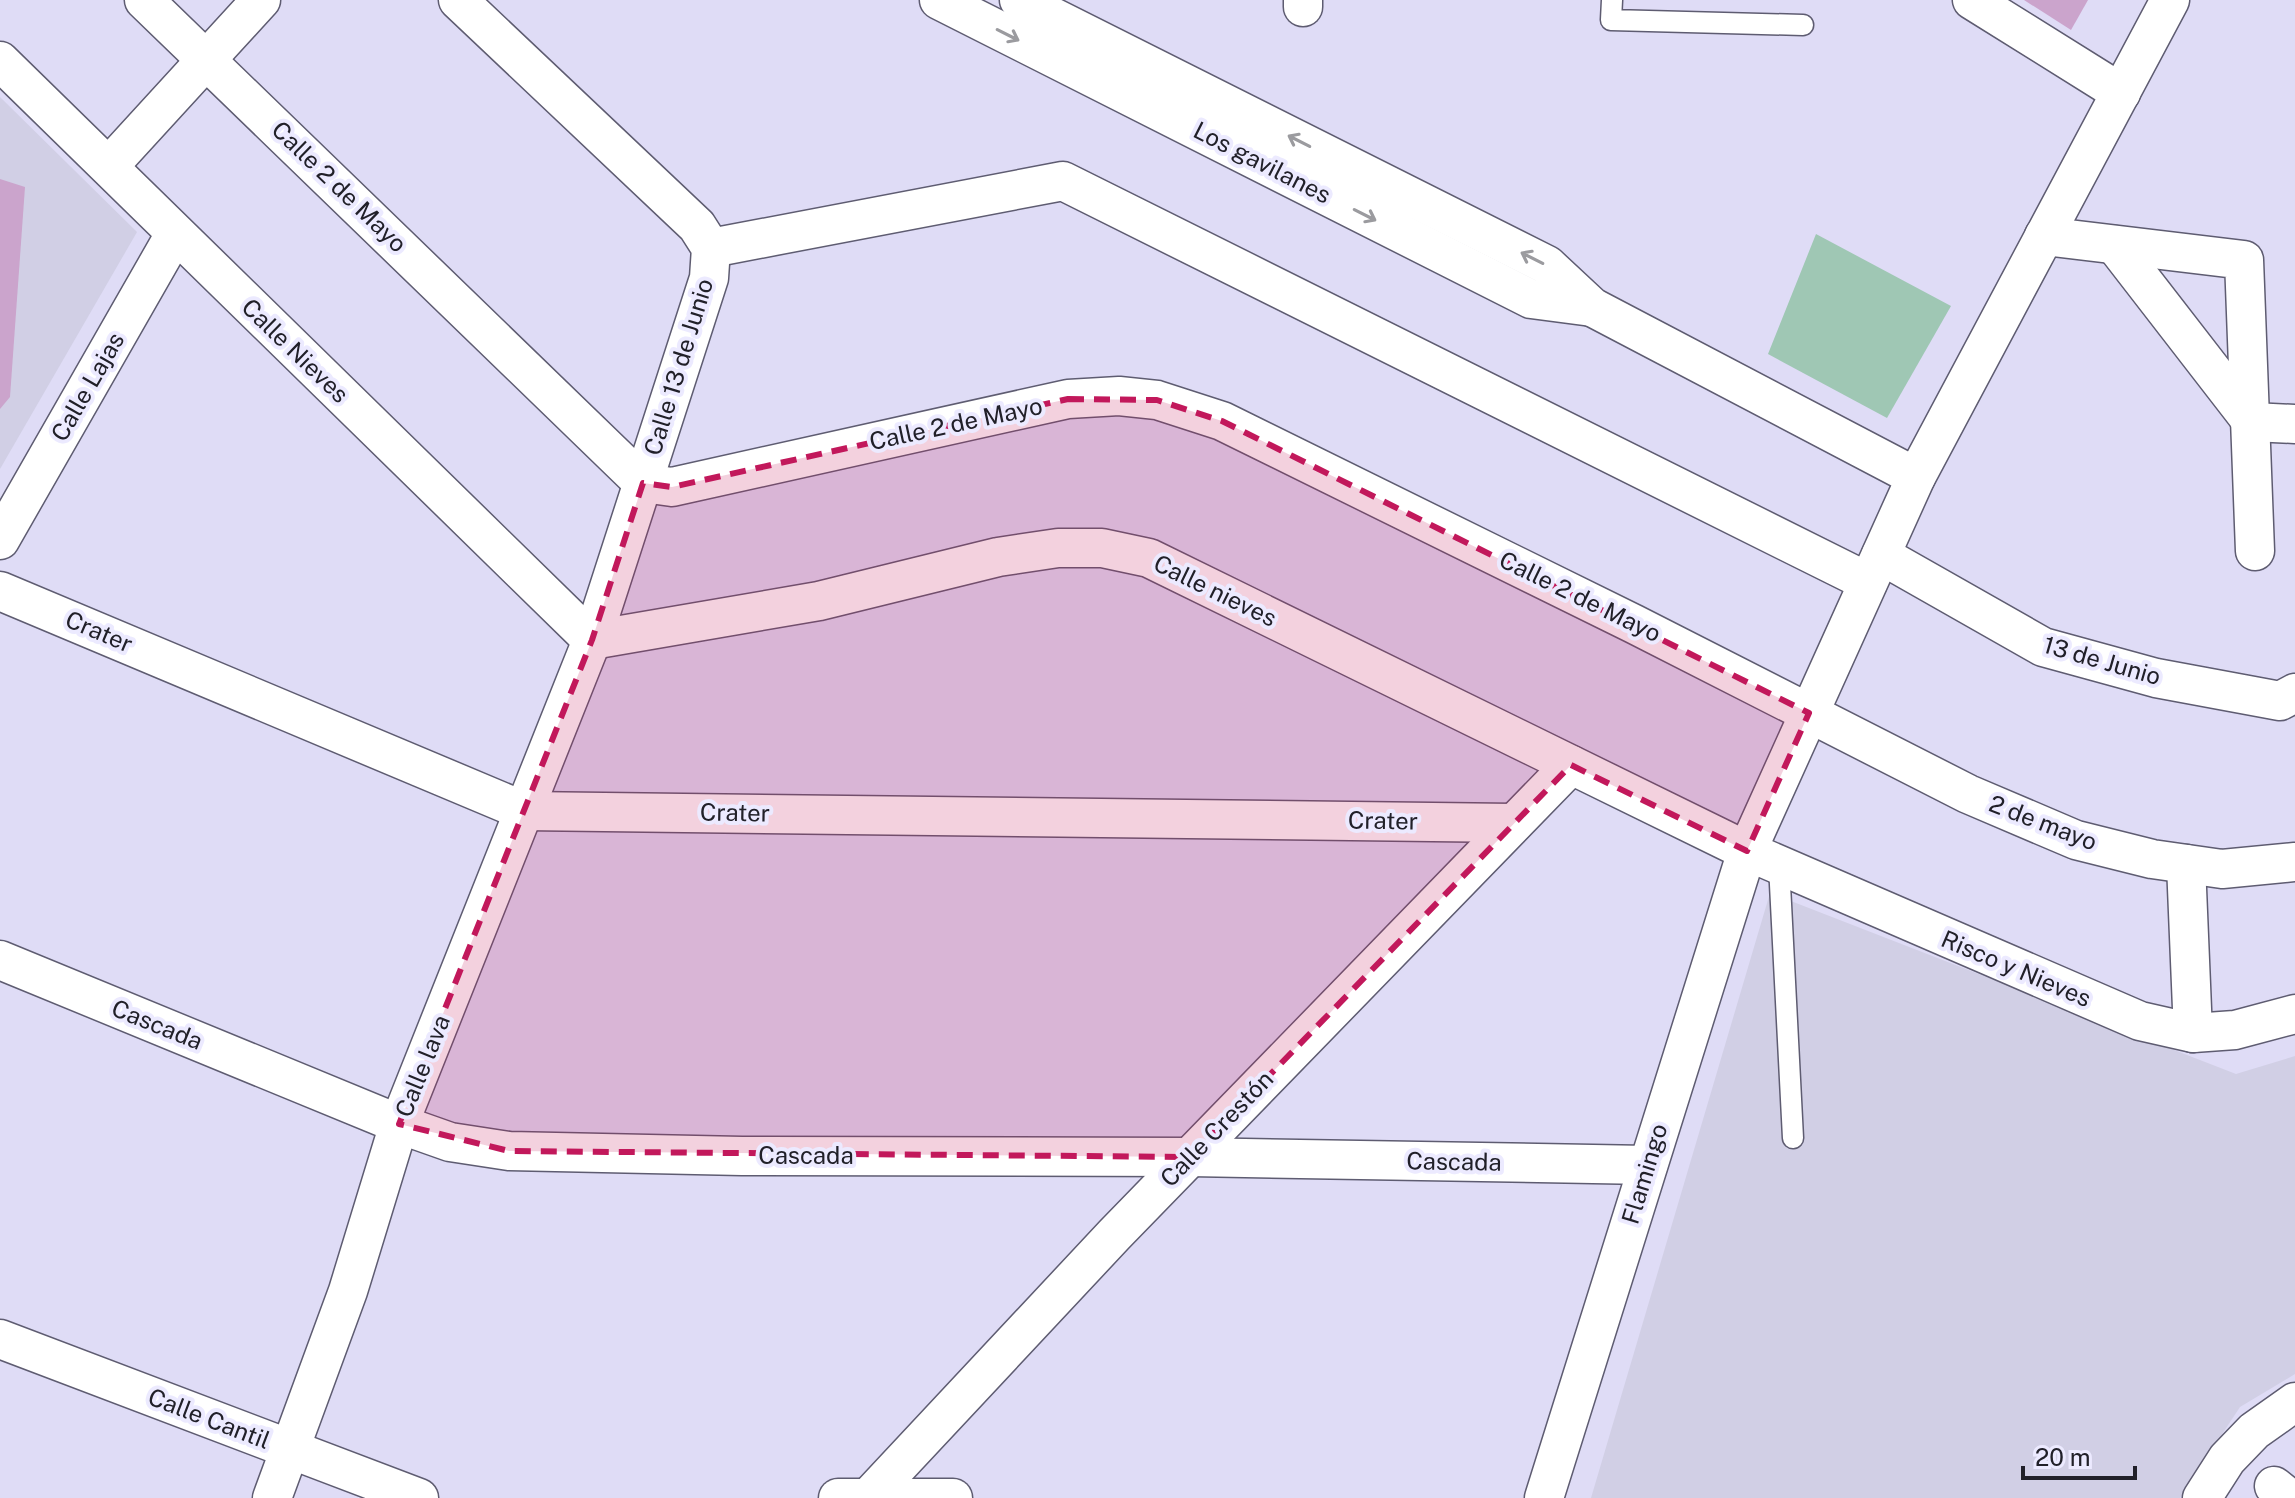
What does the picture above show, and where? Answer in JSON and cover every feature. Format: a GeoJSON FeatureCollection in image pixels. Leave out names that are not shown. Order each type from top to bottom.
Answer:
{"type":"FeatureCollection","features":[{"type":"Feature","properties":{"kind":"street","name":"Calle 2 de Mayo"},"geometry":{"type":"LineString","coordinates":[[144,0],[643,483],[672,487],[1068,399],[1119,396],[1157,400],[1222,421],[1809,713]]}},
{"type":"Feature","properties":{"kind":"street"},"geometry":{"type":"LineString","coordinates":[[109,166],[261,0]]}},
{"type":"Feature","properties":{"kind":"street","name":"Calle 13 de Junio"},"geometry":{"type":"LineString","coordinates":[[458,0],[697,226],[711,248],[709,278],[592,640]]}},
{"type":"Feature","properties":{"kind":"street","name":"Los gavilanes"},"geometry":{"type":"LineString","coordinates":[[939,0],[1547,265],[1592,307],[1916,477]]}},
{"type":"Feature","properties":{"kind":"street","name":"Los gavilanes"},"geometry":{"type":"LineString","coordinates":[[1019,0],[1248,136]]}},
{"type":"Feature","properties":{"kind":"street"},"geometry":{"type":"LineString","coordinates":[[1972,0],[2121,93]]}},
{"type":"Feature","properties":{"kind":"street","name":"Flamingo"},"geometry":{"type":"LineString","coordinates":[[1544,1498],[1648,1165],[1763,858],[1809,713],[1916,477],[2170,0]]}},
{"type":"Feature","properties":{"kind":"street","name":"Calle Nieves"},"geometry":{"type":"LineString","coordinates":[[0,61],[592,640]]}},
{"type":"Feature","properties":{"kind":"street","name":"13 de Junio"},"geometry":{"type":"LineString","coordinates":[[711,248],[1063,181],[2043,647],[2156,678],[2280,701],[2295,693]]}},
{"type":"Feature","properties":{"kind":"street","name":"Calle Lajas"},"geometry":{"type":"LineString","coordinates":[[0,540],[175,234]]}},
{"type":"Feature","properties":{"kind":"street"},"geometry":{"type":"LineString","coordinates":[[2044,236],[2244,260],[2255,551]]}},
{"type":"Feature","properties":{"kind":"street"},"geometry":{"type":"LineString","coordinates":[[2115,245],[2252,422],[2295,424]]}},
{"type":"Feature","properties":{"kind":"street","name":"Calle nieves"},"geometry":{"type":"LineString","coordinates":[[592,640],[819,601],[998,557],[1058,548],[1102,548],[1149,558],[1763,858]]}},
{"type":"Feature","properties":{"kind":"street","name":"Crater"},"geometry":{"type":"LineString","coordinates":[[0,591],[524,811],[1514,823]]}},
{"type":"Feature","properties":{"kind":"street","name":"Calle lava"},"geometry":{"type":"LineString","coordinates":[[272,1498],[348,1291],[399,1124],[592,640]]}},
{"type":"Feature","properties":{"kind":"street","name":"2 de mayo"},"geometry":{"type":"LineString","coordinates":[[1809,713],[1968,794],[2076,840],[2152,859],[2222,869],[2295,862]]}},
{"type":"Feature","properties":{"kind":"street","name":"Calle Crestón"},"geometry":{"type":"LineString","coordinates":[[859,1497],[1571,765]]}},
{"type":"Feature","properties":{"kind":"street","name":"Risco y Nieves"},"geometry":{"type":"LineString","coordinates":[[1763,858],[2140,1021],[2193,1033],[2235,1030],[2295,1014]]}},
{"type":"Feature","properties":{"kind":"street"},"geometry":{"type":"LineString","coordinates":[[2186,864],[2193,1033]]}},
{"type":"Feature","properties":{"kind":"street","name":"Cascada"},"geometry":{"type":"LineString","coordinates":[[0,960],[399,1124],[450,1142],[509,1151],[1648,1165]]}},
{"type":"Feature","properties":{"kind":"street","name":"Calle Cantil"},"geometry":{"type":"LineString","coordinates":[[0,1339],[419,1498]]}},
{"type":"Feature","properties":{"kind":"street"},"geometry":{"type":"LineString","coordinates":[[2202,1498],[2227,1459],[2254,1431],[2295,1402]]}},
{"type":"Feature","properties":{"kind":"street"},"geometry":{"type":"LineString","coordinates":[[859,1497],[953,1498]]}},
{"type":"Feature","properties":{"kind":"lane"},"geometry":{"type":"LineString","coordinates":[[1612,0],[1611,20],[1803,25]]}},
{"type":"Feature","properties":{"kind":"lane"},"geometry":{"type":"LineString","coordinates":[[1763,858],[1793,1138]]}},
{"type":"Feature","properties":{"kind":"highlighted area"},"geometry":{"type":"Polygon","coordinates":[[[1068,399],[1157,400],[1222,421],[1809,713],[1747,851],[1571,765],[1190,1157],[509,1151],[399,1124],[592,640],[643,483],[672,487],[1068,399]]]}},
{"type":"Feature","properties":{"kind":"shaded area"},"geometry":{"type":"Polygon","coordinates":[[[0,97],[137,232],[0,469],[0,97]]]}},
{"type":"Feature","properties":{"kind":"shaded area"},"geometry":{"type":"Polygon","coordinates":[[[1770,893],[2236,1074],[2295,1056],[2295,1374],[2240,1407],[2180,1498],[1591,1498],[1770,893]]]}},
{"type":"Feature","properties":{"kind":"green space"},"geometry":{"type":"Polygon","coordinates":[[[1816,234],[1951,306],[1887,418],[1768,354],[1816,234]]]}},
{"type":"Feature","properties":{"kind":"building"},"geometry":{"type":"Polygon","coordinates":[[[2024,0],[2088,0],[2071,30],[2024,0]]]}},
{"type":"Feature","properties":{"kind":"building"},"geometry":{"type":"Polygon","coordinates":[[[0,179],[25,187],[10,397],[0,409],[0,179]]]}}]}
